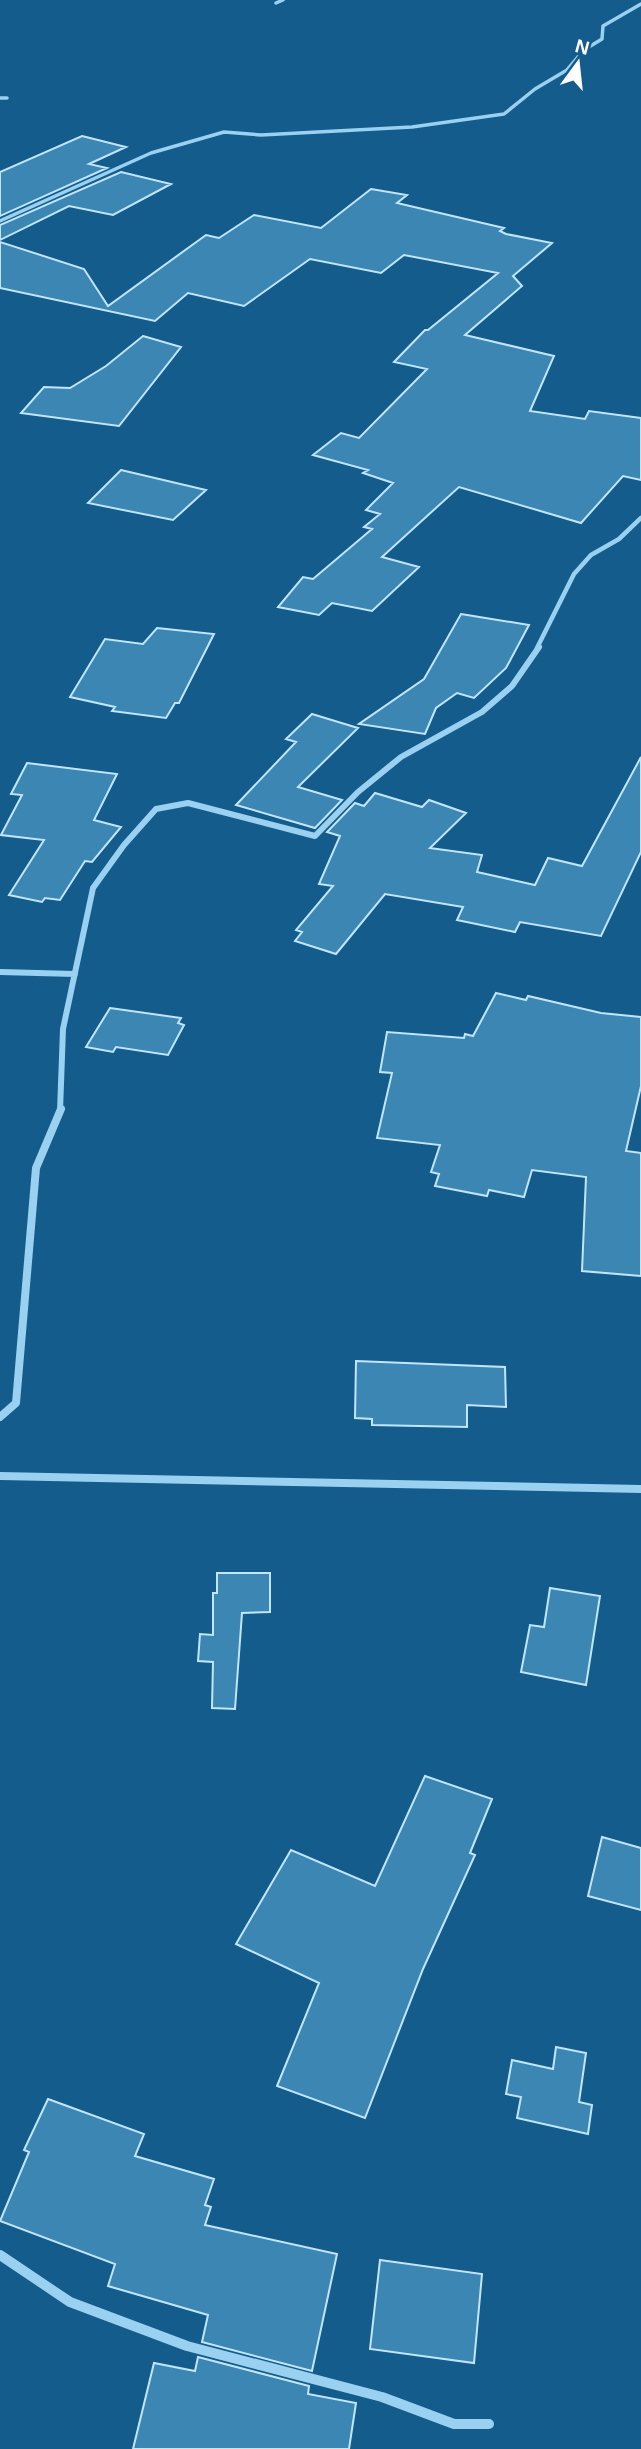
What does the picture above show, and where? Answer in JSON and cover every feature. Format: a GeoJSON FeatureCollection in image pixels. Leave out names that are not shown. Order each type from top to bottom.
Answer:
{"type":"FeatureCollection","features":[{"type":"Feature","properties":{"kind":"street"},"geometry":{"type":"LineString","coordinates":[[276,3],[283,0]]}},
{"type":"Feature","properties":{"kind":"street"},"geometry":{"type":"LineString","coordinates":[[0,221],[151,153],[223,132],[261,135],[412,127],[504,114],[535,89],[567,70],[584,50],[602,39],[603,26],[641,4]]}},
{"type":"Feature","properties":{"kind":"street"},"geometry":{"type":"LineString","coordinates":[[0,98],[6,98]]}},
{"type":"Feature","properties":{"kind":"street"},"geometry":{"type":"LineString","coordinates":[[0,1417],[16,1403],[36,1168],[61,1108],[63,1030],[93,888],[124,845],[156,809],[188,803],[315,836],[358,792],[401,757],[482,712],[512,686],[547,634],[574,574],[591,555],[619,539],[641,518]]}},
{"type":"Feature","properties":{"kind":"street"},"geometry":{"type":"LineString","coordinates":[[0,972],[75,974]]}},
{"type":"Feature","properties":{"kind":"street"},"geometry":{"type":"LineString","coordinates":[[0,1476],[641,1489]]}},
{"type":"Feature","properties":{"kind":"street"},"geometry":{"type":"LineString","coordinates":[[0,2255],[71,2302],[187,2346],[382,2397],[454,2424],[489,2424]]}},
{"type":"Feature","properties":{"kind":"building"},"geometry":{"type":"Polygon","coordinates":[[[82,136],[126,147],[89,164],[107,168],[0,216],[0,172],[82,136]]]}},
{"type":"Feature","properties":{"kind":"building"},"geometry":{"type":"Polygon","coordinates":[[[121,172],[171,184],[113,215],[69,206],[0,240],[0,225],[121,172]]]}},
{"type":"Feature","properties":{"kind":"building"},"geometry":{"type":"Polygon","coordinates":[[[371,189],[407,195],[397,203],[504,228],[500,231],[506,234],[552,243],[513,276],[522,286],[465,335],[554,356],[530,411],[585,419],[589,411],[641,418],[641,480],[623,476],[581,523],[459,487],[382,557],[419,567],[372,611],[332,603],[319,615],[278,607],[303,577],[313,579],[372,529],[364,527],[380,514],[366,510],[393,483],[363,473],[368,470],[313,455],[341,433],[359,438],[427,369],[394,362],[425,330],[498,273],[404,255],[381,273],[310,259],[244,306],[188,293],[155,321],[0,288],[0,242],[84,269],[108,306],[206,235],[219,238],[254,215],[321,228],[371,189]]]}},
{"type":"Feature","properties":{"kind":"building"},"geometry":{"type":"Polygon","coordinates":[[[143,336],[181,347],[119,426],[21,413],[44,387],[70,388],[106,366],[143,336]]]}},
{"type":"Feature","properties":{"kind":"building"},"geometry":{"type":"Polygon","coordinates":[[[121,470],[206,490],[173,520],[88,503],[121,470]]]}},
{"type":"Feature","properties":{"kind":"building"},"geometry":{"type":"Polygon","coordinates":[[[461,614],[529,625],[506,668],[474,698],[457,693],[436,708],[425,734],[359,724],[424,679],[461,614]]]}},
{"type":"Feature","properties":{"kind":"building"},"geometry":{"type":"Polygon","coordinates":[[[157,628],[214,634],[179,703],[175,703],[166,718],[112,711],[115,707],[70,697],[105,639],[143,644],[157,628]]]}},
{"type":"Feature","properties":{"kind":"building"},"geometry":{"type":"Polygon","coordinates":[[[312,714],[358,728],[298,787],[342,800],[315,828],[236,805],[296,742],[286,739],[312,714]]]}},
{"type":"Feature","properties":{"kind":"building"},"geometry":{"type":"Polygon","coordinates":[[[641,757],[641,852],[601,936],[520,922],[515,932],[457,920],[463,907],[385,894],[336,954],[295,941],[302,932],[296,930],[333,886],[319,884],[340,836],[327,832],[355,803],[364,806],[375,793],[422,807],[429,800],[466,813],[430,848],[482,855],[477,872],[535,885],[548,858],[582,866],[641,757]]]}},
{"type":"Feature","properties":{"kind":"building"},"geometry":{"type":"Polygon","coordinates":[[[27,763],[117,774],[94,820],[121,827],[92,862],[85,861],[60,900],[45,898],[42,902],[9,895],[44,840],[1,835],[22,795],[11,794],[27,763]]]}},
{"type":"Feature","properties":{"kind":"building"},"geometry":{"type":"Polygon","coordinates":[[[496,993],[526,1000],[528,996],[601,1013],[641,1017],[641,1086],[626,1151],[641,1153],[641,1276],[582,1271],[586,1177],[532,1170],[524,1197],[489,1190],[487,1196],[435,1186],[439,1174],[431,1172],[440,1145],[377,1138],[392,1073],[380,1072],[387,1032],[464,1038],[465,1034],[473,1036],[496,993]]]}},
{"type":"Feature","properties":{"kind":"building"},"geometry":{"type":"Polygon","coordinates":[[[110,1008],[181,1018],[178,1023],[184,1025],[168,1055],[116,1047],[113,1052],[86,1047],[110,1008]]]}},
{"type":"Feature","properties":{"kind":"building"},"geometry":{"type":"Polygon","coordinates":[[[356,1361],[505,1367],[506,1407],[467,1405],[467,1427],[372,1425],[372,1419],[355,1418],[356,1361]]]}},
{"type":"Feature","properties":{"kind":"building"},"geometry":{"type":"Polygon","coordinates":[[[217,1573],[270,1573],[270,1612],[242,1613],[235,1709],[212,1708],[213,1662],[198,1661],[200,1634],[213,1635],[213,1593],[217,1593],[217,1573]]]}},
{"type":"Feature","properties":{"kind":"building"},"geometry":{"type":"Polygon","coordinates":[[[550,1588],[600,1596],[586,1685],[521,1672],[530,1625],[544,1627],[550,1588]]]}},
{"type":"Feature","properties":{"kind":"building"},"geometry":{"type":"Polygon","coordinates":[[[425,1776],[492,1799],[470,1853],[475,1855],[423,1969],[365,2118],[277,2086],[319,1983],[236,1944],[291,1850],[375,1886],[425,1776]]]}},
{"type":"Feature","properties":{"kind":"building"},"geometry":{"type":"Polygon","coordinates":[[[602,1837],[641,1848],[641,1910],[588,1896],[602,1837]]]}},
{"type":"Feature","properties":{"kind":"building"},"geometry":{"type":"Polygon","coordinates":[[[556,2047],[586,2053],[579,2102],[592,2105],[588,2134],[517,2118],[521,2097],[506,2094],[512,2060],[553,2069],[556,2047]]]}},
{"type":"Feature","properties":{"kind":"building"},"geometry":{"type":"Polygon","coordinates":[[[48,2099],[144,2134],[135,2156],[214,2179],[205,2205],[211,2207],[205,2225],[337,2254],[312,2371],[202,2342],[208,2315],[108,2286],[115,2264],[0,2221],[29,2152],[24,2150],[48,2099]]]}},
{"type":"Feature","properties":{"kind":"building"},"geometry":{"type":"Polygon","coordinates":[[[380,2260],[482,2274],[474,2363],[370,2349],[380,2260]]]}},
{"type":"Feature","properties":{"kind":"building"},"geometry":{"type":"Polygon","coordinates":[[[198,2357],[309,2386],[308,2394],[356,2403],[349,2449],[133,2449],[154,2363],[195,2371],[198,2357]]]}}]}
